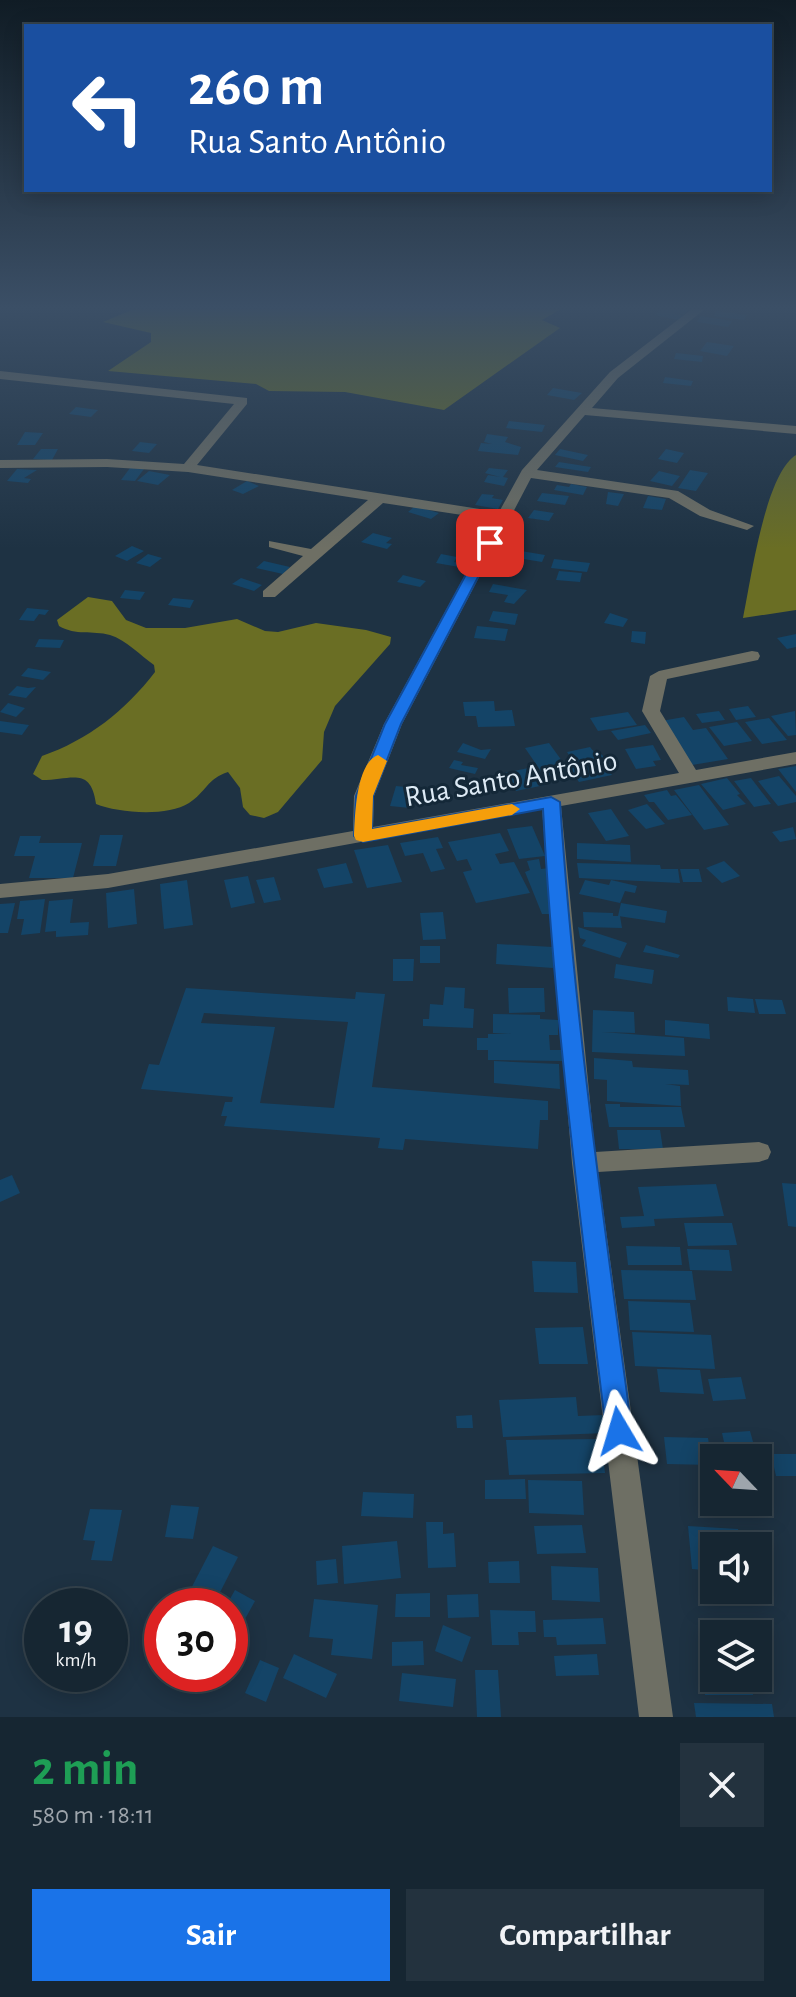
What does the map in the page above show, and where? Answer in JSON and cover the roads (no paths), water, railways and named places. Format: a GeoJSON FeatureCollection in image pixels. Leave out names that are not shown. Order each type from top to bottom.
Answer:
{"type":"FeatureCollection","features":[{"type":"Feature","properties":{"kind":"street"},"geometry":{"type":"LineString","coordinates":[[132,389],[243,401],[188,468]]}},
{"type":"Feature","properties":{"kind":"street"},"geometry":{"type":"LineString","coordinates":[[363,836],[364,796],[393,724],[503,517],[527,473],[601,389]]}},
{"type":"Feature","properties":{"kind":"street"},"geometry":{"type":"LineString","coordinates":[[582,411],[796,430]]}},
{"type":"Feature","properties":{"kind":"street"},"geometry":{"type":"LineString","coordinates":[[0,464],[107,463],[188,468],[503,517]]}},
{"type":"Feature","properties":{"kind":"street"},"geometry":{"type":"LineString","coordinates":[[527,473],[673,494],[705,513],[747,526]]}},
{"type":"Feature","properties":{"kind":"street"},"geometry":{"type":"LineString","coordinates":[[269,594],[382,496]]}},
{"type":"Feature","properties":{"kind":"street"},"geometry":{"type":"LineString","coordinates":[[274,544],[315,555]]}},
{"type":"Feature","properties":{"kind":"street"},"geometry":{"type":"LineString","coordinates":[[691,777],[651,711],[659,676],[752,656]]}},
{"type":"Feature","properties":{"kind":"street","name":"Rua Santo Antônio"},"geometry":{"type":"LineString","coordinates":[[0,891],[108,881],[796,758]]}},
{"type":"Feature","properties":{"kind":"street"},"geometry":{"type":"LineString","coordinates":[[551,802],[557,902],[584,1163],[656,1717]]}},
{"type":"Feature","properties":{"kind":"street"},"geometry":{"type":"LineString","coordinates":[[584,1163],[759,1152]]}}]}
